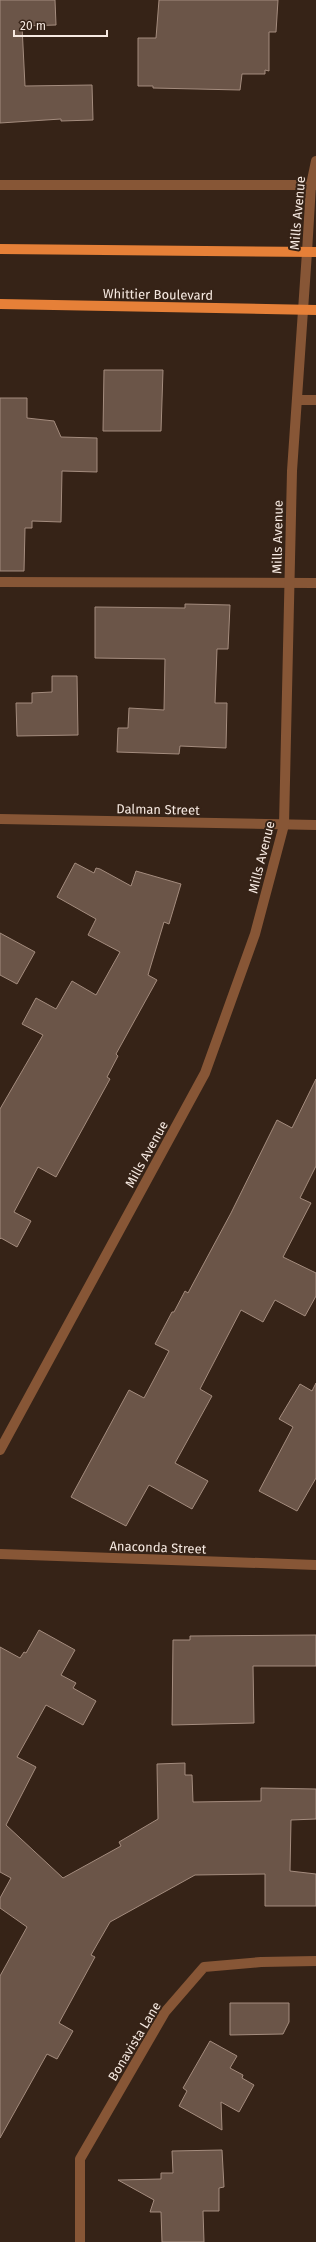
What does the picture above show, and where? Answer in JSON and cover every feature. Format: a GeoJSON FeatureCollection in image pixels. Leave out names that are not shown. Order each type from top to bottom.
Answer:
{"type":"FeatureCollection","features":[{"type":"Feature","properties":{"kind":"main road"},"geometry":{"type":"LineString","coordinates":[[0,249],[311,252]]}},
{"type":"Feature","properties":{"kind":"main road","name":"Whittier Boulevard"},"geometry":{"type":"LineString","coordinates":[[0,304],[316,310]]}},
{"type":"Feature","properties":{"kind":"street","name":"Mills Avenue"},"geometry":{"type":"LineString","coordinates":[[0,1450],[205,1073],[255,934],[284,825],[292,471],[303,310],[311,252],[313,185],[316,161]]}},
{"type":"Feature","properties":{"kind":"street"},"geometry":{"type":"LineString","coordinates":[[0,186],[313,185]]}},
{"type":"Feature","properties":{"kind":"street"},"geometry":{"type":"LineString","coordinates":[[297,400],[316,400]]}},
{"type":"Feature","properties":{"kind":"street"},"geometry":{"type":"LineString","coordinates":[[0,582],[316,583]]}},
{"type":"Feature","properties":{"kind":"street","name":"Dalman Street"},"geometry":{"type":"LineString","coordinates":[[0,819],[316,825]]}},
{"type":"Feature","properties":{"kind":"street","name":"Anaconda Street"},"geometry":{"type":"LineString","coordinates":[[0,1554],[316,1565]]}},
{"type":"Feature","properties":{"kind":"street","name":"Bonavista Lane"},"geometry":{"type":"LineString","coordinates":[[80,2242],[80,2159],[165,2012],[204,1967],[261,1962],[316,1961]]}},
{"type":"Feature","properties":{"kind":"building"},"geometry":{"type":"Polygon","coordinates":[[[0,0],[55,0],[56,25],[22,26],[25,86],[92,85],[93,120],[61,121],[61,119],[0,123],[0,0]]]}},
{"type":"Feature","properties":{"kind":"building"},"geometry":{"type":"Polygon","coordinates":[[[159,0],[278,0],[276,32],[269,32],[269,71],[265,70],[265,74],[242,74],[240,90],[153,88],[153,86],[138,86],[138,38],[156,38],[159,0]]]}},
{"type":"Feature","properties":{"kind":"building"},"geometry":{"type":"Polygon","coordinates":[[[104,370],[163,370],[161,431],[103,431],[104,370]]]}},
{"type":"Feature","properties":{"kind":"building"},"geometry":{"type":"Polygon","coordinates":[[[0,398],[27,398],[27,418],[54,421],[61,437],[97,438],[97,472],[62,471],[61,522],[32,521],[32,528],[25,528],[24,571],[0,571],[0,398]]]}},
{"type":"Feature","properties":{"kind":"building"},"geometry":{"type":"Polygon","coordinates":[[[185,604],[230,605],[228,649],[217,649],[215,703],[227,703],[226,748],[180,746],[179,754],[117,752],[118,728],[128,728],[129,708],[164,710],[165,659],[95,658],[95,607],[185,608],[185,604]]]}},
{"type":"Feature","properties":{"kind":"building"},"geometry":{"type":"Polygon","coordinates":[[[52,676],[77,676],[78,735],[17,736],[16,703],[32,703],[32,693],[52,692],[52,676]]]}},
{"type":"Feature","properties":{"kind":"building"},"geometry":{"type":"Polygon","coordinates":[[[75,863],[94,873],[96,868],[100,869],[131,886],[136,871],[181,884],[169,924],[164,922],[148,975],[157,980],[116,1054],[118,1056],[107,1077],[110,1079],[56,1177],[38,1167],[14,1212],[31,1221],[17,1247],[1,1238],[0,1239],[0,1109],[43,1035],[22,1024],[36,998],[56,1009],[72,981],[96,995],[120,952],[88,935],[96,919],[57,897],[75,863]]]}},
{"type":"Feature","properties":{"kind":"building"},"geometry":{"type":"Polygon","coordinates":[[[0,933],[35,952],[17,984],[0,975],[0,933]]]}},
{"type":"Feature","properties":{"kind":"building"},"geometry":{"type":"Polygon","coordinates":[[[316,1079],[316,1166],[300,1198],[311,1203],[283,1257],[316,1273],[316,1296],[305,1316],[275,1300],[263,1322],[241,1310],[200,1389],[212,1396],[175,1463],[208,1481],[192,1509],[149,1485],[126,1526],[71,1497],[129,1390],[144,1398],[169,1351],[155,1344],[172,1312],[174,1312],[185,1291],[188,1293],[231,1213],[277,1120],[292,1128],[316,1079]]]}},
{"type":"Feature","properties":{"kind":"building"},"geometry":{"type":"Polygon","coordinates":[[[316,1383],[316,1478],[297,1511],[259,1491],[293,1427],[279,1419],[300,1384],[312,1391],[316,1383]]]}},
{"type":"Feature","properties":{"kind":"building"},"geometry":{"type":"Polygon","coordinates":[[[39,1630],[75,1650],[61,1675],[76,1683],[73,1688],[96,1701],[83,1725],[46,1705],[17,1757],[36,1767],[6,1825],[63,1878],[121,1846],[119,1842],[158,1819],[157,1764],[185,1763],[185,1775],[192,1775],[193,1802],[261,1801],[261,1788],[316,1789],[316,1819],[291,1820],[290,1871],[316,1874],[316,1906],[265,1906],[265,1874],[195,1875],[110,1922],[91,1955],[95,1957],[59,2023],[73,2031],[57,2059],[47,2054],[0,2138],[0,1976],[27,1927],[0,1908],[0,1898],[11,1878],[0,1872],[0,1647],[20,1658],[24,1652],[26,1653],[39,1630]]]}},
{"type":"Feature","properties":{"kind":"building"},"geometry":{"type":"Polygon","coordinates":[[[316,1635],[316,1666],[253,1666],[254,1723],[172,1725],[173,1640],[190,1640],[190,1636],[316,1635]]]}},
{"type":"Feature","properties":{"kind":"building"},"geometry":{"type":"Polygon","coordinates":[[[230,2003],[289,2003],[289,2022],[283,2034],[230,2035],[230,2003]]]}},
{"type":"Feature","properties":{"kind":"building"},"geometry":{"type":"Polygon","coordinates":[[[210,2041],[237,2056],[230,2068],[243,2075],[242,2078],[254,2085],[239,2112],[221,2102],[222,2130],[179,2106],[187,2091],[183,2088],[210,2041]]]}},
{"type":"Feature","properties":{"kind":"building"},"geometry":{"type":"Polygon","coordinates":[[[222,2150],[224,2187],[219,2188],[219,2211],[203,2211],[204,2242],[162,2242],[161,2212],[150,2212],[154,2200],[118,2180],[161,2179],[161,2173],[173,2173],[172,2151],[222,2150]]]}}]}
